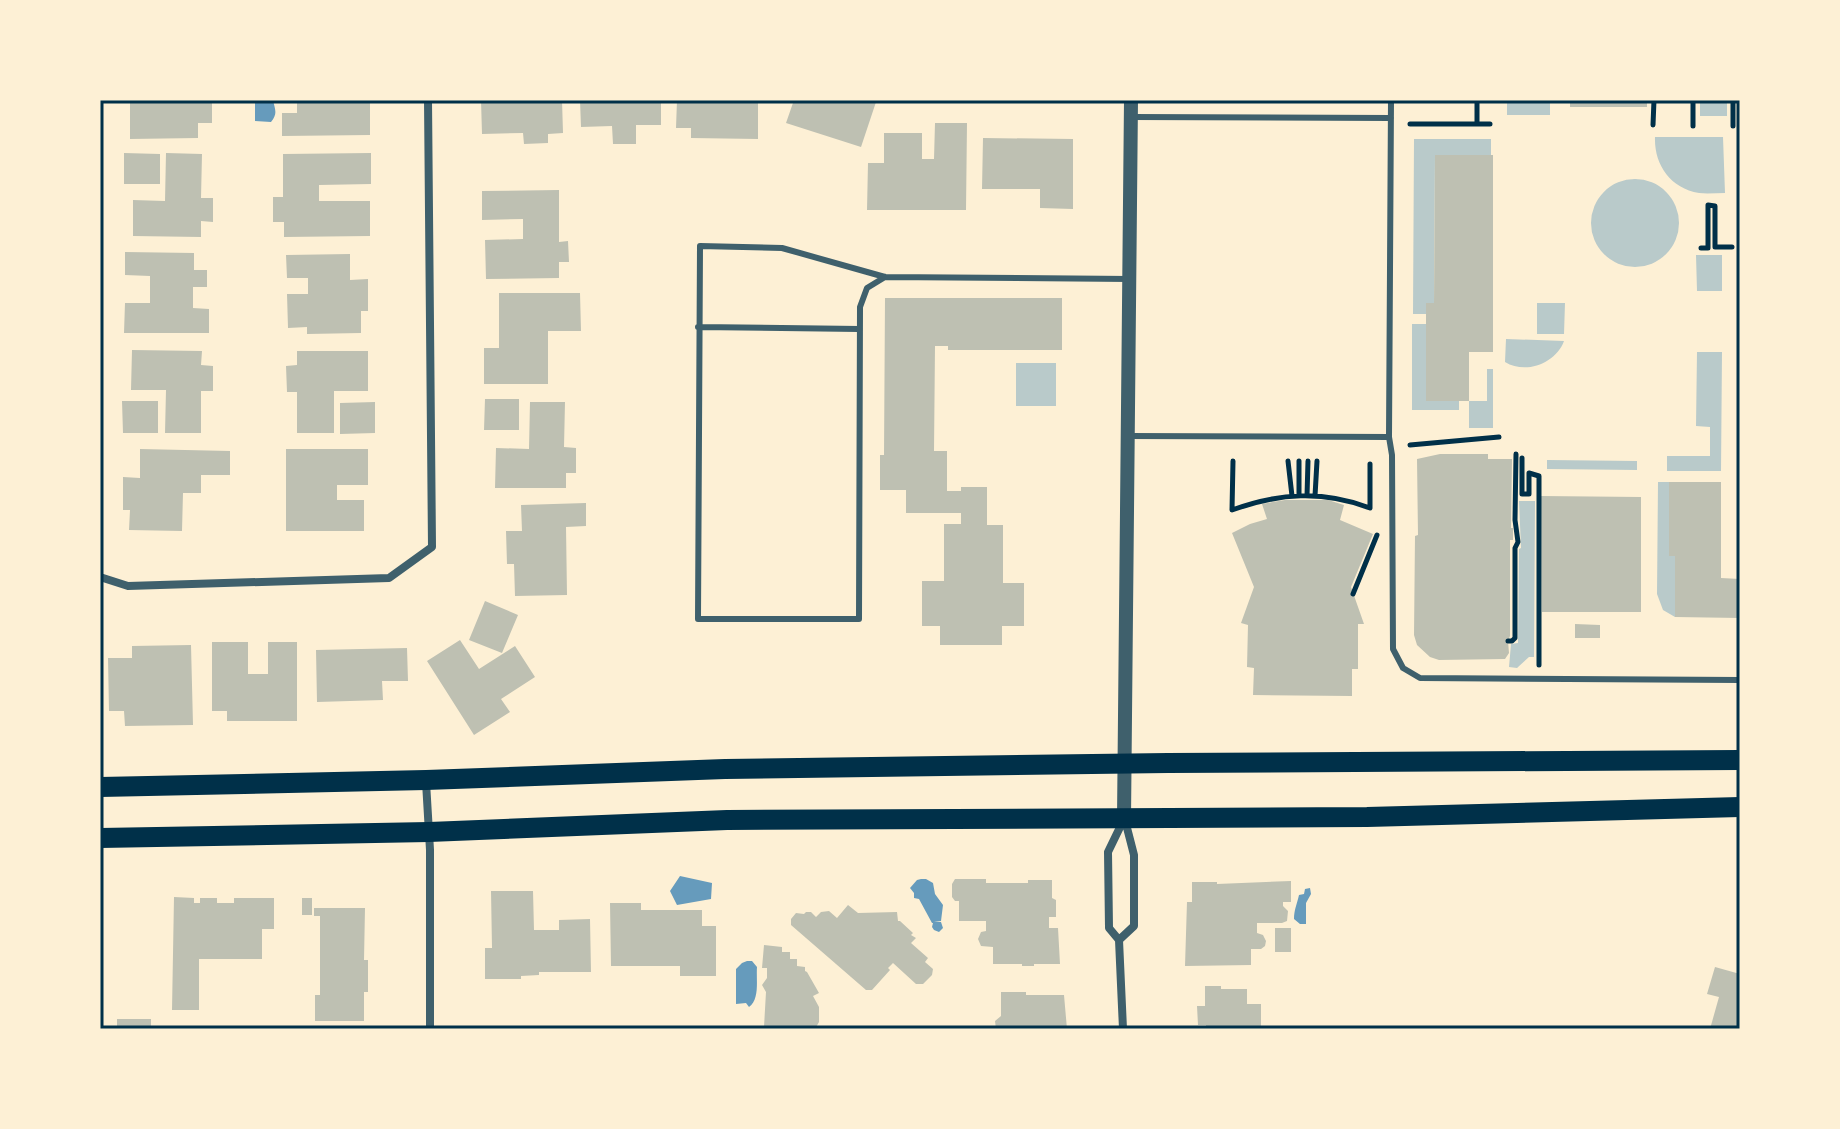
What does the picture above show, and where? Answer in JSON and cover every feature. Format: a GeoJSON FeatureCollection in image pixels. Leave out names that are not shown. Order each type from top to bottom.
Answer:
{"type":"FeatureCollection","features":[{"type":"Feature","properties":{"kind":"main road"},"geometry":{"type":"LineString","coordinates":[[100,787],[725,769],[1740,760]]}},
{"type":"Feature","properties":{"kind":"main road"},"geometry":{"type":"LineString","coordinates":[[100,838],[429,832],[727,820],[1367,817],[1740,807]]}},
{"type":"Feature","properties":{"kind":"street"},"geometry":{"type":"LineString","coordinates":[[100,577],[128,586],[389,578],[432,547],[428,100]]}},
{"type":"Feature","properties":{"kind":"street"},"geometry":{"type":"LineString","coordinates":[[1119,940],[1134,926],[1134,855],[1124,819],[1131,100]]}},
{"type":"Feature","properties":{"kind":"street"},"geometry":{"type":"LineString","coordinates":[[426,780],[430,1029]]}},
{"type":"Feature","properties":{"kind":"street"},"geometry":{"type":"LineString","coordinates":[[1123,1029],[1119,940],[1109,928],[1108,852],[1124,819]]}},
{"type":"Feature","properties":{"kind":"lane"},"geometry":{"type":"LineString","coordinates":[[1391,100],[1389,437],[1392,455],[1393,649],[1403,668],[1420,678],[1740,680]]}},
{"type":"Feature","properties":{"kind":"lane"},"geometry":{"type":"LineString","coordinates":[[1131,117],[1391,118]]}},
{"type":"Feature","properties":{"kind":"lane"},"geometry":{"type":"LineString","coordinates":[[885,277],[867,288],[860,307],[859,619],[698,619],[700,246],[782,248],[885,277],[1130,279]]}},
{"type":"Feature","properties":{"kind":"lane"},"geometry":{"type":"LineString","coordinates":[[698,327],[859,329]]}},
{"type":"Feature","properties":{"kind":"lane"},"geometry":{"type":"LineString","coordinates":[[1128,436],[1389,437]]}},
{"type":"Feature","properties":{"kind":"path"},"geometry":{"type":"LineString","coordinates":[[1477,100],[1477,124]]}},
{"type":"Feature","properties":{"kind":"path"},"geometry":{"type":"LineString","coordinates":[[1653,125],[1654,100]]}},
{"type":"Feature","properties":{"kind":"path"},"geometry":{"type":"LineString","coordinates":[[1693,100],[1693,126]]}},
{"type":"Feature","properties":{"kind":"path"},"geometry":{"type":"LineString","coordinates":[[1733,100],[1733,126]]}},
{"type":"Feature","properties":{"kind":"path"},"geometry":{"type":"LineString","coordinates":[[1410,124],[1490,124]]}},
{"type":"Feature","properties":{"kind":"path"},"geometry":{"type":"LineString","coordinates":[[1701,248],[1708,248],[1708,205],[1715,206],[1715,247],[1732,247]]}},
{"type":"Feature","properties":{"kind":"path"},"geometry":{"type":"LineString","coordinates":[[1410,445],[1499,437]]}},
{"type":"Feature","properties":{"kind":"path"},"geometry":{"type":"LineString","coordinates":[[1508,641],[1515,638],[1515,548],[1518,542],[1515,520],[1519,456],[1522,494],[1529,494],[1529,473],[1539,476],[1539,678]]}},
{"type":"Feature","properties":{"kind":"path"},"geometry":{"type":"LineString","coordinates":[[1233,461],[1232,510],[1256,501],[1295,496],[1343,500],[1370,508],[1370,464]]}},
{"type":"Feature","properties":{"kind":"path"},"geometry":{"type":"LineString","coordinates":[[1288,461],[1295,496]]}},
{"type":"Feature","properties":{"kind":"path"},"geometry":{"type":"LineString","coordinates":[[1295,496],[1299,461]]}},
{"type":"Feature","properties":{"kind":"path"},"geometry":{"type":"LineString","coordinates":[[1307,496],[1308,461]]}},
{"type":"Feature","properties":{"kind":"path"},"geometry":{"type":"LineString","coordinates":[[1315,496],[1317,461]]}},
{"type":"Feature","properties":{"kind":"path"},"geometry":{"type":"LineString","coordinates":[[1353,594],[1377,534]]}},
{"type":"Feature","properties":{"kind":"shaded area"},"geometry":{"type":"Polygon","coordinates":[[[1507,100],[1550,100],[1550,115],[1507,115],[1507,100]]]}},
{"type":"Feature","properties":{"kind":"shaded area"},"geometry":{"type":"Polygon","coordinates":[[[1700,100],[1727,100],[1727,116],[1700,116],[1700,100]]]}},
{"type":"Feature","properties":{"kind":"shaded area"},"geometry":{"type":"Polygon","coordinates":[[[1655,137],[1723,137],[1725,193],[1699,193],[1672,180],[1657,156],[1655,137]]]}},
{"type":"Feature","properties":{"kind":"shaded area"},"geometry":{"type":"Polygon","coordinates":[[[1414,139],[1491,139],[1491,155],[1435,155],[1434,303],[1426,303],[1426,314],[1413,314],[1414,139]]]}},
{"type":"Feature","properties":{"kind":"shaded area"},"geometry":{"type":"Polygon","coordinates":[[[1635,179],[1660,186],[1672,198],[1679,223],[1672,248],[1660,260],[1635,267],[1610,260],[1598,248],[1591,223],[1598,198],[1610,186],[1635,179]]]}},
{"type":"Feature","properties":{"kind":"shaded area"},"geometry":{"type":"Polygon","coordinates":[[[1696,255],[1722,255],[1722,291],[1697,291],[1696,255]]]}},
{"type":"Feature","properties":{"kind":"shaded area"},"geometry":{"type":"Polygon","coordinates":[[[1537,303],[1565,303],[1564,334],[1537,334],[1537,303]]]}},
{"type":"Feature","properties":{"kind":"shaded area"},"geometry":{"type":"Polygon","coordinates":[[[1412,324],[1426,324],[1459,401],[1459,410],[1412,410],[1412,324]]]}},
{"type":"Feature","properties":{"kind":"shaded area"},"geometry":{"type":"Polygon","coordinates":[[[1506,339],[1564,341],[1547,361],[1522,367],[1505,362],[1506,339]]]}},
{"type":"Feature","properties":{"kind":"shaded area"},"geometry":{"type":"Polygon","coordinates":[[[1697,352],[1722,352],[1721,471],[1667,471],[1667,456],[1710,456],[1710,427],[1696,426],[1697,352]]]}},
{"type":"Feature","properties":{"kind":"shaded area"},"geometry":{"type":"Polygon","coordinates":[[[1016,363],[1056,363],[1056,406],[1016,406],[1016,363]]]}},
{"type":"Feature","properties":{"kind":"shaded area"},"geometry":{"type":"Polygon","coordinates":[[[1487,369],[1493,369],[1493,428],[1469,428],[1469,401],[1487,401],[1487,369]]]}},
{"type":"Feature","properties":{"kind":"shaded area"},"geometry":{"type":"Polygon","coordinates":[[[1547,460],[1637,461],[1637,470],[1547,469],[1547,460]]]}},
{"type":"Feature","properties":{"kind":"shaded area"},"geometry":{"type":"Polygon","coordinates":[[[1658,482],[1669,482],[1669,555],[1675,556],[1675,617],[1663,610],[1657,594],[1658,482]]]}},
{"type":"Feature","properties":{"kind":"shaded area"},"geometry":{"type":"Polygon","coordinates":[[[1519,501],[1535,501],[1534,657],[1529,657],[1517,668],[1509,667],[1511,644],[1518,643],[1519,501]]]}},
{"type":"Feature","properties":{"kind":"water"},"geometry":{"type":"Polygon","coordinates":[[[255,100],[273,100],[275,114],[271,122],[255,121],[255,100]]]}},
{"type":"Feature","properties":{"kind":"water"},"geometry":{"type":"Polygon","coordinates":[[[680,876],[712,883],[711,899],[677,905],[670,891],[680,876]]]}},
{"type":"Feature","properties":{"kind":"water"},"geometry":{"type":"Polygon","coordinates":[[[926,879],[933,883],[935,894],[943,905],[941,921],[934,921],[941,922],[943,928],[939,932],[932,927],[933,923],[910,888],[917,880],[926,879]]]}},
{"type":"Feature","properties":{"kind":"water"},"geometry":{"type":"Polygon","coordinates":[[[1310,888],[1306,924],[1300,924],[1294,919],[1299,895],[1310,888]]]}},
{"type":"Feature","properties":{"kind":"water"},"geometry":{"type":"Polygon","coordinates":[[[752,961],[757,967],[756,994],[749,1007],[746,1003],[736,1004],[736,969],[752,961]]]}},
{"type":"Feature","properties":{"kind":"building"},"geometry":{"type":"Polygon","coordinates":[[[212,100],[212,123],[198,123],[198,138],[130,139],[130,101],[212,100]]]}},
{"type":"Feature","properties":{"kind":"building"},"geometry":{"type":"Polygon","coordinates":[[[297,100],[370,101],[370,135],[282,136],[282,113],[297,113],[297,100]]]}},
{"type":"Feature","properties":{"kind":"building"},"geometry":{"type":"Polygon","coordinates":[[[481,100],[562,100],[563,133],[548,134],[548,143],[524,144],[523,133],[482,134],[481,100]]]}},
{"type":"Feature","properties":{"kind":"building"},"geometry":{"type":"Polygon","coordinates":[[[580,100],[661,100],[661,125],[636,125],[636,144],[613,144],[612,126],[581,127],[580,100]]]}},
{"type":"Feature","properties":{"kind":"building"},"geometry":{"type":"Polygon","coordinates":[[[677,100],[758,100],[758,139],[691,138],[691,128],[676,128],[677,100]]]}},
{"type":"Feature","properties":{"kind":"building"},"geometry":{"type":"Polygon","coordinates":[[[794,100],[876,102],[861,147],[786,123],[794,100]]]}},
{"type":"Feature","properties":{"kind":"building"},"geometry":{"type":"Polygon","coordinates":[[[1570,100],[1647,100],[1647,107],[1570,107],[1570,100]]]}},
{"type":"Feature","properties":{"kind":"building"},"geometry":{"type":"Polygon","coordinates":[[[935,123],[967,123],[966,210],[867,210],[868,163],[884,163],[884,133],[922,133],[922,159],[934,159],[935,123]]]}},
{"type":"Feature","properties":{"kind":"building"},"geometry":{"type":"Polygon","coordinates":[[[983,138],[1073,139],[1073,209],[1040,208],[1040,189],[982,189],[983,138]]]}},
{"type":"Feature","properties":{"kind":"building"},"geometry":{"type":"Polygon","coordinates":[[[124,153],[160,154],[160,184],[124,184],[124,153]]]}},
{"type":"Feature","properties":{"kind":"building"},"geometry":{"type":"Polygon","coordinates":[[[166,153],[202,154],[201,198],[213,198],[213,222],[201,221],[201,237],[133,236],[133,200],[165,201],[166,153]]]}},
{"type":"Feature","properties":{"kind":"building"},"geometry":{"type":"Polygon","coordinates":[[[371,153],[371,184],[319,185],[319,201],[370,201],[370,236],[284,237],[284,222],[273,222],[273,197],[283,197],[283,154],[371,153]]]}},
{"type":"Feature","properties":{"kind":"building"},"geometry":{"type":"Polygon","coordinates":[[[1435,155],[1493,155],[1493,352],[1469,352],[1469,401],[1426,401],[1426,303],[1434,303],[1435,155]]]}},
{"type":"Feature","properties":{"kind":"building"},"geometry":{"type":"Polygon","coordinates":[[[559,190],[559,242],[568,241],[569,262],[559,262],[559,278],[486,279],[485,240],[523,239],[523,219],[482,220],[482,191],[559,190]]]}},
{"type":"Feature","properties":{"kind":"building"},"geometry":{"type":"Polygon","coordinates":[[[125,252],[194,253],[194,270],[207,270],[207,287],[193,287],[193,308],[209,309],[209,333],[124,333],[125,303],[150,303],[150,276],[125,275],[125,252]]]}},
{"type":"Feature","properties":{"kind":"building"},"geometry":{"type":"Polygon","coordinates":[[[350,254],[350,280],[368,279],[368,311],[361,311],[361,333],[307,334],[307,327],[288,328],[287,294],[308,294],[308,278],[287,278],[286,255],[350,254]]]}},
{"type":"Feature","properties":{"kind":"building"},"geometry":{"type":"Polygon","coordinates":[[[499,293],[580,293],[581,331],[548,331],[548,384],[484,384],[484,348],[499,348],[499,293]]]}},
{"type":"Feature","properties":{"kind":"building"},"geometry":{"type":"Polygon","coordinates":[[[885,298],[1062,298],[1062,350],[948,350],[948,346],[935,346],[934,451],[947,451],[947,491],[961,491],[961,487],[987,487],[987,525],[1003,525],[1003,583],[1024,583],[1024,626],[1002,626],[1002,645],[940,645],[940,626],[922,626],[922,581],[944,581],[944,524],[961,524],[961,513],[906,513],[906,490],[880,490],[880,455],[884,455],[885,298]]]}},
{"type":"Feature","properties":{"kind":"building"},"geometry":{"type":"Polygon","coordinates":[[[132,350],[202,351],[201,365],[213,366],[213,391],[201,391],[201,433],[165,433],[166,390],[131,390],[132,350]]]}},
{"type":"Feature","properties":{"kind":"building"},"geometry":{"type":"Polygon","coordinates":[[[297,351],[368,351],[368,391],[334,391],[334,433],[297,433],[297,392],[287,392],[286,366],[297,365],[297,351]]]}},
{"type":"Feature","properties":{"kind":"building"},"geometry":{"type":"Polygon","coordinates":[[[485,399],[519,399],[519,430],[484,430],[485,399]]]}},
{"type":"Feature","properties":{"kind":"building"},"geometry":{"type":"Polygon","coordinates":[[[122,401],[158,401],[158,433],[123,433],[122,401]]]}},
{"type":"Feature","properties":{"kind":"building"},"geometry":{"type":"Polygon","coordinates":[[[375,402],[375,433],[340,434],[340,403],[375,402]]]}},
{"type":"Feature","properties":{"kind":"building"},"geometry":{"type":"Polygon","coordinates":[[[530,402],[565,402],[564,447],[576,448],[576,473],[566,473],[566,488],[495,488],[496,448],[529,449],[530,402]]]}},
{"type":"Feature","properties":{"kind":"building"},"geometry":{"type":"Polygon","coordinates":[[[140,449],[230,451],[230,475],[201,475],[201,493],[183,493],[182,531],[129,530],[130,510],[123,510],[123,477],[140,478],[140,449]]]}},
{"type":"Feature","properties":{"kind":"building"},"geometry":{"type":"Polygon","coordinates":[[[286,449],[368,449],[368,485],[337,485],[337,500],[364,500],[364,531],[286,531],[286,449]]]}},
{"type":"Feature","properties":{"kind":"building"},"geometry":{"type":"Polygon","coordinates":[[[1440,454],[1488,454],[1488,459],[1512,459],[1510,636],[1509,653],[1505,659],[1439,660],[1430,657],[1417,645],[1414,635],[1417,459],[1440,454]]]}},
{"type":"Feature","properties":{"kind":"building"},"geometry":{"type":"Polygon","coordinates":[[[1669,482],[1721,482],[1721,578],[1740,579],[1740,618],[1675,617],[1675,556],[1669,556],[1669,482]]]}},
{"type":"Feature","properties":{"kind":"building"},"geometry":{"type":"Polygon","coordinates":[[[1541,496],[1641,497],[1641,612],[1542,612],[1541,496]]]}},
{"type":"Feature","properties":{"kind":"building"},"geometry":{"type":"Polygon","coordinates":[[[1285,500],[1328,500],[1344,505],[1340,520],[1373,534],[1351,587],[1364,624],[1358,624],[1358,669],[1352,669],[1352,696],[1253,695],[1254,668],[1247,667],[1248,625],[1241,623],[1254,587],[1232,533],[1267,519],[1262,504],[1285,500]]]}},
{"type":"Feature","properties":{"kind":"building"},"geometry":{"type":"Polygon","coordinates":[[[586,503],[586,526],[566,527],[567,595],[515,596],[514,564],[507,564],[506,531],[522,531],[521,505],[586,503]]]}},
{"type":"Feature","properties":{"kind":"building"},"geometry":{"type":"Polygon","coordinates":[[[485,601],[518,615],[502,653],[469,640],[485,601]]]}},
{"type":"Feature","properties":{"kind":"building"},"geometry":{"type":"Polygon","coordinates":[[[1575,624],[1600,625],[1600,638],[1575,638],[1575,624]]]}},
{"type":"Feature","properties":{"kind":"building"},"geometry":{"type":"Polygon","coordinates":[[[460,640],[479,669],[515,646],[535,677],[501,699],[510,712],[474,735],[427,661],[460,640]]]}},
{"type":"Feature","properties":{"kind":"building"},"geometry":{"type":"Polygon","coordinates":[[[212,642],[248,642],[248,674],[268,674],[268,642],[297,642],[297,721],[227,721],[227,711],[212,711],[212,642]]]}},
{"type":"Feature","properties":{"kind":"building"},"geometry":{"type":"Polygon","coordinates":[[[191,645],[193,725],[125,726],[124,711],[109,711],[108,658],[132,658],[132,646],[191,645]]]}},
{"type":"Feature","properties":{"kind":"building"},"geometry":{"type":"Polygon","coordinates":[[[407,648],[408,681],[382,681],[383,700],[317,702],[316,650],[407,648]]]}},
{"type":"Feature","properties":{"kind":"building"},"geometry":{"type":"Polygon","coordinates":[[[955,879],[986,879],[986,883],[1052,880],[1056,917],[1049,917],[1049,928],[1058,928],[1060,964],[993,964],[993,947],[981,946],[978,939],[981,932],[986,931],[986,921],[959,921],[959,901],[952,897],[955,879]]]}},
{"type":"Feature","properties":{"kind":"building"},"geometry":{"type":"Polygon","coordinates":[[[1291,881],[1291,902],[1283,902],[1288,911],[1287,921],[1257,923],[1257,933],[1263,935],[1266,941],[1261,949],[1251,949],[1251,965],[1185,966],[1187,902],[1192,902],[1192,882],[1291,881]]]}},
{"type":"Feature","properties":{"kind":"building"},"geometry":{"type":"Polygon","coordinates":[[[491,891],[533,891],[534,930],[559,930],[559,920],[590,919],[591,972],[539,972],[539,975],[521,976],[521,979],[485,979],[485,948],[492,948],[491,891]]]}},
{"type":"Feature","properties":{"kind":"building"},"geometry":{"type":"Polygon","coordinates":[[[174,897],[194,898],[194,903],[200,903],[200,898],[217,898],[217,903],[234,903],[234,898],[274,898],[274,929],[262,929],[262,959],[199,959],[199,1010],[172,1010],[174,897]]]}},
{"type":"Feature","properties":{"kind":"building"},"geometry":{"type":"Polygon","coordinates":[[[302,898],[312,898],[312,915],[302,915],[302,898]]]}},
{"type":"Feature","properties":{"kind":"building"},"geometry":{"type":"Polygon","coordinates":[[[610,903],[641,903],[641,910],[702,910],[702,926],[716,926],[716,976],[680,976],[680,966],[611,966],[610,903]]]}},
{"type":"Feature","properties":{"kind":"building"},"geometry":{"type":"Polygon","coordinates":[[[848,905],[858,913],[897,912],[898,921],[916,938],[911,943],[928,958],[925,962],[933,969],[932,975],[923,984],[916,984],[893,963],[872,990],[866,990],[791,925],[796,913],[811,912],[816,917],[821,912],[829,911],[837,918],[848,905]]]}},
{"type":"Feature","properties":{"kind":"building"},"geometry":{"type":"Polygon","coordinates":[[[314,908],[365,908],[364,960],[368,960],[368,992],[364,992],[364,1021],[315,1021],[315,995],[320,995],[320,916],[314,916],[314,908]]]}},
{"type":"Feature","properties":{"kind":"building"},"geometry":{"type":"Polygon","coordinates":[[[1275,928],[1291,928],[1291,952],[1275,952],[1275,928]]]}},
{"type":"Feature","properties":{"kind":"building"},"geometry":{"type":"Polygon","coordinates":[[[764,945],[782,947],[782,952],[790,952],[790,959],[797,959],[797,966],[805,967],[819,993],[813,996],[819,1007],[819,1022],[815,1029],[764,1027],[766,992],[762,985],[767,978],[767,968],[762,968],[764,945]]]}},
{"type":"Feature","properties":{"kind":"building"},"geometry":{"type":"Polygon","coordinates":[[[1715,967],[1740,974],[1740,1029],[1710,1029],[1719,997],[1707,994],[1715,967]]]}},
{"type":"Feature","properties":{"kind":"building"},"geometry":{"type":"Polygon","coordinates":[[[1205,986],[1247,989],[1247,1004],[1261,1004],[1261,1029],[1206,1029],[1206,1025],[1198,1025],[1197,1006],[1205,1006],[1205,986]]]}},
{"type":"Feature","properties":{"kind":"building"},"geometry":{"type":"Polygon","coordinates":[[[1001,992],[1064,995],[1067,1029],[996,1029],[995,1021],[1001,1016],[1001,992]]]}},
{"type":"Feature","properties":{"kind":"building"},"geometry":{"type":"Polygon","coordinates":[[[117,1019],[151,1019],[151,1029],[117,1029],[117,1019]]]}}]}
